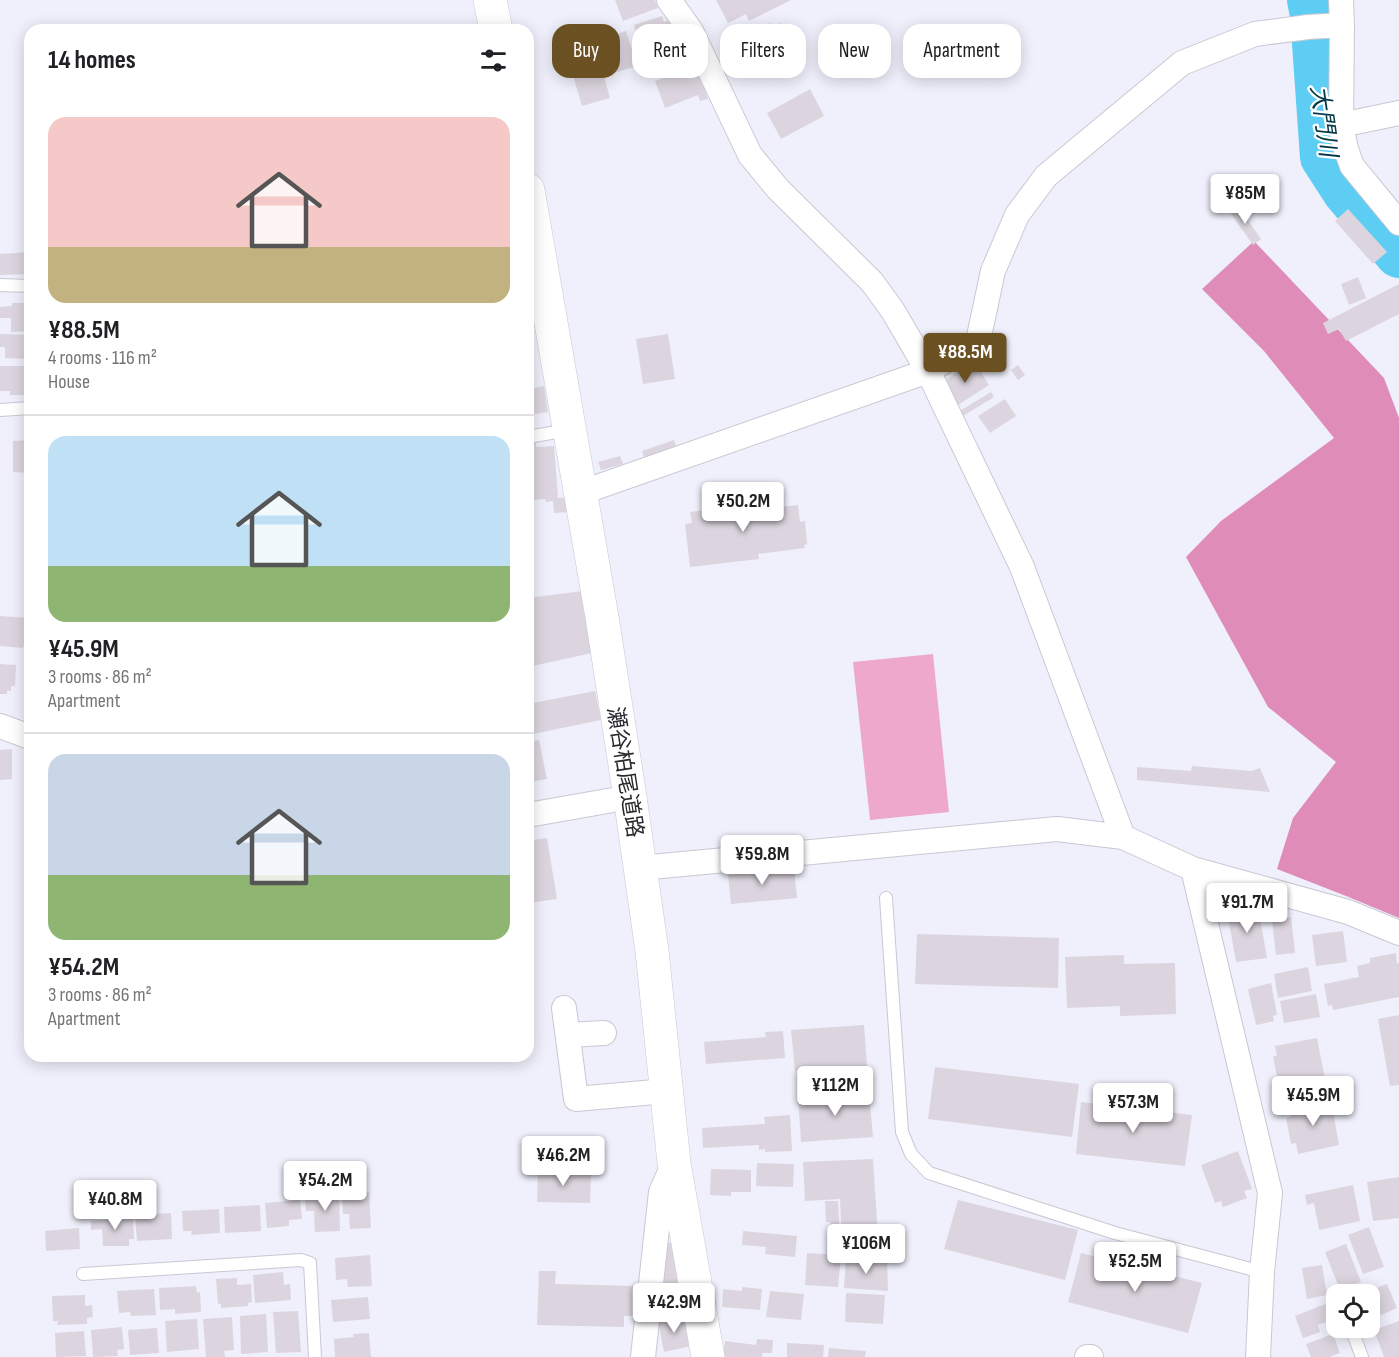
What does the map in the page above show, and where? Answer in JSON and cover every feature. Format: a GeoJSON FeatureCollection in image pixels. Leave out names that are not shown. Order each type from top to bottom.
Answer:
{"type":"FeatureCollection","features":[{"type":"Feature","properties":{"kind":"main road"},"geometry":{"type":"LineString","coordinates":[[490,0],[495,24]]}},
{"type":"Feature","properties":{"kind":"main road","name":"瀬谷柏尾道路"},"geometry":{"type":"LineString","coordinates":[[534,225],[602,617],[630,797],[652,951],[674,1163],[708,1357]]}},
{"type":"Feature","properties":{"kind":"street"},"geometry":{"type":"LineString","coordinates":[[669,0],[691,31],[750,155],[778,189],[872,282],[893,311],[928,371],[1022,567],[1123,837]]}},
{"type":"Feature","properties":{"kind":"street"},"geometry":{"type":"LineString","coordinates":[[1341,0],[1324,26],[1346,149],[1352,166],[1399,223]]}},
{"type":"Feature","properties":{"kind":"street"},"geometry":{"type":"LineString","coordinates":[[580,493],[928,371],[978,341],[993,271],[1017,215],[1046,176],[1182,63],[1255,34],[1324,26]]}},
{"type":"Feature","properties":{"kind":"street"},"geometry":{"type":"LineString","coordinates":[[1341,125],[1399,113]]}},
{"type":"Feature","properties":{"kind":"street"},"geometry":{"type":"LineString","coordinates":[[0,726],[24,735]]}},
{"type":"Feature","properties":{"kind":"street"},"geometry":{"type":"LineString","coordinates":[[534,814],[630,797]]}},
{"type":"Feature","properties":{"kind":"street"},"geometry":{"type":"LineString","coordinates":[[640,868],[1057,829],[1123,837],[1193,868],[1348,912],[1399,933]]}},
{"type":"Feature","properties":{"kind":"street"},"geometry":{"type":"LineString","coordinates":[[1193,868],[1270,1193],[1262,1272],[1258,1357]]}},
{"type":"Feature","properties":{"kind":"street"},"geometry":{"type":"LineString","coordinates":[[564,1008],[576,1099],[666,1091]]}},
{"type":"Feature","properties":{"kind":"street"},"geometry":{"type":"LineString","coordinates":[[568,1035],[604,1033]]}},
{"type":"Feature","properties":{"kind":"street"},"geometry":{"type":"LineString","coordinates":[[643,1357],[662,1191],[674,1163]]}},
{"type":"Feature","properties":{"kind":"lane"},"geometry":{"type":"LineString","coordinates":[[0,285],[24,286]]}},
{"type":"Feature","properties":{"kind":"lane"},"geometry":{"type":"LineString","coordinates":[[0,410],[24,408]]}},
{"type":"Feature","properties":{"kind":"lane"},"geometry":{"type":"LineString","coordinates":[[534,436],[569,430]]}},
{"type":"Feature","properties":{"kind":"lane"},"geometry":{"type":"LineString","coordinates":[[886,898],[902,1132],[911,1154],[929,1173],[1115,1233],[1262,1272]]}},
{"type":"Feature","properties":{"kind":"lane"},"geometry":{"type":"LineString","coordinates":[[83,1274],[302,1260],[310,1263],[315,1357]]}},
{"type":"Feature","properties":{"kind":"lane"},"geometry":{"type":"LineString","coordinates":[[1355,1338],[1362,1357]]}},
{"type":"Feature","properties":{"kind":"shaded area"},"geometry":{"type":"Polygon","coordinates":[[[1254,241],[1384,378],[1399,418],[1399,918],[1277,869],[1293,818],[1336,762],[1268,707],[1186,557],[1221,521],[1334,438],[1264,351],[1202,289],[1254,241]]]}},
{"type":"Feature","properties":{"kind":"shaded area"},"geometry":{"type":"Polygon","coordinates":[[[933,654],[949,812],[870,820],[853,662],[933,654]]]}},
{"type":"Feature","properties":{"kind":"building"},"geometry":{"type":"Polygon","coordinates":[[[615,0],[655,0],[658,8],[623,21],[615,0]]]}},
{"type":"Feature","properties":{"kind":"building"},"geometry":{"type":"Polygon","coordinates":[[[716,0],[791,0],[749,21],[746,14],[728,23],[716,0]]]}},
{"type":"Feature","properties":{"kind":"building"},"geometry":{"type":"Polygon","coordinates":[[[662,16],[664,22],[671,19],[672,24],[637,24],[662,16]]]}},
{"type":"Feature","properties":{"kind":"building"},"geometry":{"type":"Polygon","coordinates":[[[626,31],[632,50],[632,68],[620,71],[620,33],[626,31]]]}},
{"type":"Feature","properties":{"kind":"building"},"geometry":{"type":"Polygon","coordinates":[[[574,78],[604,78],[610,98],[582,106],[574,78]]]}},
{"type":"Feature","properties":{"kind":"building"},"geometry":{"type":"Polygon","coordinates":[[[663,78],[700,78],[708,99],[700,101],[698,95],[665,108],[655,81],[663,78]]]}},
{"type":"Feature","properties":{"kind":"building"},"geometry":{"type":"Polygon","coordinates":[[[810,89],[824,116],[781,139],[767,113],[810,89]]]}},
{"type":"Feature","properties":{"kind":"building"},"geometry":{"type":"Polygon","coordinates":[[[1237,205],[1261,239],[1253,245],[1229,211],[1237,205]]]}},
{"type":"Feature","properties":{"kind":"building"},"geometry":{"type":"Polygon","coordinates":[[[1348,209],[1387,252],[1373,264],[1335,221],[1348,209]]]}},
{"type":"Feature","properties":{"kind":"building"},"geometry":{"type":"Polygon","coordinates":[[[24,252],[24,274],[0,275],[0,254],[24,252]]]}},
{"type":"Feature","properties":{"kind":"building"},"geometry":{"type":"Polygon","coordinates":[[[1358,277],[1366,298],[1349,305],[1341,284],[1358,277]]]}},
{"type":"Feature","properties":{"kind":"building"},"geometry":{"type":"Polygon","coordinates":[[[1399,284],[1399,314],[1346,341],[1339,329],[1328,334],[1323,323],[1399,284]]]}},
{"type":"Feature","properties":{"kind":"building"},"geometry":{"type":"Polygon","coordinates":[[[12,303],[24,303],[24,331],[11,332],[11,318],[0,318],[0,307],[12,306],[12,303]]]}},
{"type":"Feature","properties":{"kind":"building"},"geometry":{"type":"Polygon","coordinates":[[[0,334],[24,335],[24,359],[5,358],[5,347],[0,347],[0,334]]]}},
{"type":"Feature","properties":{"kind":"building"},"geometry":{"type":"Polygon","coordinates":[[[668,334],[675,379],[643,384],[636,339],[668,334]]]}},
{"type":"Feature","properties":{"kind":"building"},"geometry":{"type":"Polygon","coordinates":[[[974,361],[989,385],[955,407],[940,384],[974,361]]]}},
{"type":"Feature","properties":{"kind":"building"},"geometry":{"type":"Polygon","coordinates":[[[1018,365],[1025,375],[1018,380],[1011,370],[1018,365]]]}},
{"type":"Feature","properties":{"kind":"building"},"geometry":{"type":"Polygon","coordinates":[[[0,366],[24,366],[24,395],[10,395],[10,391],[0,391],[0,366]]]}},
{"type":"Feature","properties":{"kind":"building"},"geometry":{"type":"Polygon","coordinates":[[[544,386],[548,412],[534,414],[534,388],[544,386]]]}},
{"type":"Feature","properties":{"kind":"building"},"geometry":{"type":"Polygon","coordinates":[[[991,392],[994,397],[958,419],[955,414],[991,392]]]}},
{"type":"Feature","properties":{"kind":"building"},"geometry":{"type":"Polygon","coordinates":[[[1005,399],[1016,416],[990,433],[978,416],[1005,399]]]}},
{"type":"Feature","properties":{"kind":"building"},"geometry":{"type":"Polygon","coordinates":[[[24,440],[24,473],[13,472],[13,441],[24,440]]]}},
{"type":"Feature","properties":{"kind":"building"},"geometry":{"type":"Polygon","coordinates":[[[674,440],[677,449],[645,461],[642,451],[674,440]]]}},
{"type":"Feature","properties":{"kind":"building"},"geometry":{"type":"Polygon","coordinates":[[[534,442],[536,442],[536,447],[554,446],[558,498],[569,497],[570,512],[554,513],[553,501],[534,500],[534,442]]]}},
{"type":"Feature","properties":{"kind":"building"},"geometry":{"type":"Polygon","coordinates":[[[620,456],[623,464],[601,470],[598,462],[620,456]]]}},
{"type":"Feature","properties":{"kind":"building"},"geometry":{"type":"Polygon","coordinates":[[[770,503],[771,508],[798,505],[800,522],[805,521],[807,544],[804,545],[805,548],[758,554],[759,559],[690,567],[685,524],[692,523],[690,512],[770,503]]]}},
{"type":"Feature","properties":{"kind":"building"},"geometry":{"type":"Polygon","coordinates":[[[583,591],[592,653],[534,666],[534,597],[583,591]]]}},
{"type":"Feature","properties":{"kind":"building"},"geometry":{"type":"Polygon","coordinates":[[[0,616],[24,618],[23,648],[0,646],[0,616]]]}},
{"type":"Feature","properties":{"kind":"building"},"geometry":{"type":"Polygon","coordinates":[[[0,664],[16,665],[15,686],[11,686],[11,691],[7,691],[7,694],[0,694],[0,664]]]}},
{"type":"Feature","properties":{"kind":"building"},"geometry":{"type":"Polygon","coordinates":[[[595,691],[601,720],[534,734],[534,703],[595,691]]]}},
{"type":"Feature","properties":{"kind":"building"},"geometry":{"type":"Polygon","coordinates":[[[539,740],[547,779],[534,781],[534,741],[539,740]]]}},
{"type":"Feature","properties":{"kind":"building"},"geometry":{"type":"Polygon","coordinates":[[[12,749],[12,779],[0,780],[0,750],[12,749]]]}},
{"type":"Feature","properties":{"kind":"building"},"geometry":{"type":"Polygon","coordinates":[[[1192,766],[1251,771],[1260,768],[1270,792],[1137,780],[1137,767],[1191,771],[1192,766]]]}},
{"type":"Feature","properties":{"kind":"building"},"geometry":{"type":"Polygon","coordinates":[[[547,838],[557,899],[534,902],[534,840],[547,838]]]}},
{"type":"Feature","properties":{"kind":"building"},"geometry":{"type":"Polygon","coordinates":[[[794,869],[797,898],[731,904],[728,875],[794,869]]]}},
{"type":"Feature","properties":{"kind":"building"},"geometry":{"type":"Polygon","coordinates":[[[1258,906],[1267,958],[1236,962],[1227,911],[1258,906]]]}},
{"type":"Feature","properties":{"kind":"building"},"geometry":{"type":"Polygon","coordinates":[[[1291,917],[1295,953],[1276,955],[1272,920],[1291,917]]]}},
{"type":"Feature","properties":{"kind":"building"},"geometry":{"type":"Polygon","coordinates":[[[1343,931],[1347,962],[1316,966],[1312,935],[1343,931]]]}},
{"type":"Feature","properties":{"kind":"building"},"geometry":{"type":"Polygon","coordinates":[[[917,934],[1059,938],[1058,988],[915,984],[917,934]]]}},
{"type":"Feature","properties":{"kind":"building"},"geometry":{"type":"Polygon","coordinates":[[[1396,953],[1397,964],[1399,963],[1399,997],[1333,1010],[1332,1005],[1328,1006],[1324,984],[1359,977],[1357,966],[1370,963],[1370,958],[1396,953]]]}},
{"type":"Feature","properties":{"kind":"building"},"geometry":{"type":"Polygon","coordinates":[[[1124,955],[1124,964],[1175,963],[1176,1014],[1120,1016],[1120,1006],[1067,1008],[1065,957],[1124,955]]]}},
{"type":"Feature","properties":{"kind":"building"},"geometry":{"type":"Polygon","coordinates":[[[1308,967],[1312,991],[1278,998],[1274,974],[1308,967]]]}},
{"type":"Feature","properties":{"kind":"building"},"geometry":{"type":"Polygon","coordinates":[[[1271,983],[1277,1015],[1273,1016],[1274,1021],[1256,1025],[1248,989],[1271,983]]]}},
{"type":"Feature","properties":{"kind":"building"},"geometry":{"type":"Polygon","coordinates":[[[1316,994],[1320,1017],[1284,1023],[1280,1001],[1316,994]]]}},
{"type":"Feature","properties":{"kind":"building"},"geometry":{"type":"Polygon","coordinates":[[[1399,1015],[1399,1085],[1390,1086],[1378,1019],[1399,1015]]]}},
{"type":"Feature","properties":{"kind":"building"},"geometry":{"type":"Polygon","coordinates":[[[864,1025],[867,1066],[795,1071],[791,1030],[864,1025]]]}},
{"type":"Feature","properties":{"kind":"building"},"geometry":{"type":"Polygon","coordinates":[[[783,1031],[785,1058],[706,1064],[704,1042],[766,1037],[765,1032],[783,1031]]]}},
{"type":"Feature","properties":{"kind":"building"},"geometry":{"type":"Polygon","coordinates":[[[1317,1038],[1326,1084],[1285,1092],[1283,1081],[1278,1082],[1273,1056],[1277,1056],[1275,1046],[1317,1038]]]}},
{"type":"Feature","properties":{"kind":"building"},"geometry":{"type":"Polygon","coordinates":[[[935,1067],[1079,1084],[1072,1137],[928,1119],[935,1067]]]}},
{"type":"Feature","properties":{"kind":"building"},"geometry":{"type":"Polygon","coordinates":[[[869,1092],[873,1137],[801,1142],[798,1097],[869,1092]]]}},
{"type":"Feature","properties":{"kind":"building"},"geometry":{"type":"Polygon","coordinates":[[[1331,1100],[1339,1145],[1298,1154],[1296,1143],[1291,1144],[1286,1118],[1290,1117],[1289,1108],[1331,1100]]]}},
{"type":"Feature","properties":{"kind":"building"},"geometry":{"type":"Polygon","coordinates":[[[1081,1102],[1192,1115],[1185,1166],[1076,1154],[1081,1102]]]}},
{"type":"Feature","properties":{"kind":"building"},"geometry":{"type":"Polygon","coordinates":[[[790,1115],[792,1151],[765,1152],[765,1149],[759,1150],[759,1145],[703,1148],[702,1128],[765,1124],[764,1117],[790,1115]]]}},
{"type":"Feature","properties":{"kind":"building"},"geometry":{"type":"Polygon","coordinates":[[[1238,1151],[1252,1189],[1244,1191],[1247,1198],[1223,1207],[1221,1201],[1215,1203],[1201,1165],[1238,1151]]]}},
{"type":"Feature","properties":{"kind":"building"},"geometry":{"type":"Polygon","coordinates":[[[873,1159],[878,1239],[842,1241],[840,1199],[805,1201],[803,1162],[873,1159]]]}},
{"type":"Feature","properties":{"kind":"building"},"geometry":{"type":"Polygon","coordinates":[[[757,1163],[794,1164],[793,1187],[756,1186],[757,1163]]]}},
{"type":"Feature","properties":{"kind":"building"},"geometry":{"type":"Polygon","coordinates":[[[538,1168],[556,1168],[556,1173],[591,1174],[590,1203],[537,1202],[538,1168]]]}},
{"type":"Feature","properties":{"kind":"building"},"geometry":{"type":"Polygon","coordinates":[[[711,1169],[751,1170],[751,1192],[731,1192],[731,1196],[710,1195],[711,1169]]]}},
{"type":"Feature","properties":{"kind":"building"},"geometry":{"type":"Polygon","coordinates":[[[1399,1177],[1399,1218],[1373,1221],[1367,1182],[1399,1177]]]}},
{"type":"Feature","properties":{"kind":"building"},"geometry":{"type":"Polygon","coordinates":[[[1353,1185],[1360,1221],[1319,1230],[1314,1203],[1307,1205],[1305,1195],[1353,1185]]]}},
{"type":"Feature","properties":{"kind":"building"},"geometry":{"type":"Polygon","coordinates":[[[369,1192],[371,1228],[350,1229],[349,1214],[343,1214],[342,1193],[369,1192]]]}},
{"type":"Feature","properties":{"kind":"building"},"geometry":{"type":"Polygon","coordinates":[[[339,1194],[340,1231],[315,1232],[314,1211],[306,1211],[305,1195],[339,1194]]]}},
{"type":"Feature","properties":{"kind":"building"},"geometry":{"type":"Polygon","coordinates":[[[300,1200],[302,1219],[289,1220],[289,1226],[267,1228],[265,1203],[300,1200]]]}},
{"type":"Feature","properties":{"kind":"building"},"geometry":{"type":"Polygon","coordinates":[[[958,1200],[1078,1230],[1065,1280],[944,1249],[958,1200]]]}},
{"type":"Feature","properties":{"kind":"building"},"geometry":{"type":"Polygon","coordinates":[[[825,1201],[838,1201],[840,1236],[831,1237],[830,1222],[826,1222],[825,1201]]]}},
{"type":"Feature","properties":{"kind":"building"},"geometry":{"type":"Polygon","coordinates":[[[260,1205],[261,1231],[225,1233],[224,1207],[260,1205]]]}},
{"type":"Feature","properties":{"kind":"building"},"geometry":{"type":"Polygon","coordinates":[[[219,1209],[220,1233],[191,1235],[192,1231],[183,1231],[182,1211],[219,1209]]]}},
{"type":"Feature","properties":{"kind":"building"},"geometry":{"type":"Polygon","coordinates":[[[171,1213],[172,1239],[137,1241],[135,1215],[171,1213]]]}},
{"type":"Feature","properties":{"kind":"building"},"geometry":{"type":"Polygon","coordinates":[[[133,1218],[134,1239],[129,1239],[129,1246],[103,1246],[102,1229],[91,1230],[91,1221],[133,1218]]]}},
{"type":"Feature","properties":{"kind":"building"},"geometry":{"type":"Polygon","coordinates":[[[1369,1227],[1384,1267],[1363,1274],[1348,1235],[1369,1227]]]}},
{"type":"Feature","properties":{"kind":"building"},"geometry":{"type":"Polygon","coordinates":[[[79,1228],[80,1249],[46,1251],[45,1231],[79,1228]]]}},
{"type":"Feature","properties":{"kind":"building"},"geometry":{"type":"Polygon","coordinates":[[[743,1231],[797,1236],[795,1257],[765,1254],[766,1247],[742,1245],[743,1231]]]}},
{"type":"Feature","properties":{"kind":"building"},"geometry":{"type":"Polygon","coordinates":[[[675,1242],[684,1305],[664,1307],[660,1275],[664,1244],[675,1242]]]}},
{"type":"Feature","properties":{"kind":"building"},"geometry":{"type":"Polygon","coordinates":[[[1346,1244],[1361,1282],[1338,1284],[1325,1252],[1346,1244]]]}},
{"type":"Feature","properties":{"kind":"building"},"geometry":{"type":"Polygon","coordinates":[[[807,1253],[841,1255],[838,1287],[805,1285],[807,1253]]]}},
{"type":"Feature","properties":{"kind":"building"},"geometry":{"type":"Polygon","coordinates":[[[1081,1253],[1202,1283],[1188,1333],[1068,1302],[1081,1253]]]}},
{"type":"Feature","properties":{"kind":"building"},"geometry":{"type":"Polygon","coordinates":[[[370,1255],[372,1286],[348,1287],[347,1279],[336,1280],[335,1258],[370,1255]]]}},
{"type":"Feature","properties":{"kind":"building"},"geometry":{"type":"Polygon","coordinates":[[[846,1259],[887,1260],[888,1291],[844,1288],[846,1259]]]}},
{"type":"Feature","properties":{"kind":"building"},"geometry":{"type":"Polygon","coordinates":[[[1322,1265],[1326,1295],[1307,1299],[1302,1268],[1322,1265]]]}},
{"type":"Feature","properties":{"kind":"building"},"geometry":{"type":"Polygon","coordinates":[[[539,1271],[556,1271],[555,1284],[637,1286],[637,1316],[624,1316],[624,1327],[537,1325],[539,1271]]]}},
{"type":"Feature","properties":{"kind":"building"},"geometry":{"type":"Polygon","coordinates":[[[283,1272],[284,1285],[290,1284],[291,1300],[255,1303],[253,1275],[283,1272]]]}},
{"type":"Feature","properties":{"kind":"building"},"geometry":{"type":"Polygon","coordinates":[[[237,1278],[237,1285],[251,1284],[252,1302],[248,1303],[248,1306],[221,1308],[221,1304],[218,1304],[216,1279],[237,1278]]]}},
{"type":"Feature","properties":{"kind":"building"},"geometry":{"type":"Polygon","coordinates":[[[1387,1284],[1397,1308],[1380,1316],[1380,1287],[1387,1284]]]}},
{"type":"Feature","properties":{"kind":"building"},"geometry":{"type":"Polygon","coordinates":[[[196,1286],[197,1293],[200,1292],[201,1312],[175,1314],[175,1309],[160,1310],[159,1288],[196,1286]]]}},
{"type":"Feature","properties":{"kind":"building"},"geometry":{"type":"Polygon","coordinates":[[[742,1287],[762,1289],[760,1310],[722,1307],[723,1289],[742,1291],[742,1287]]]}},
{"type":"Feature","properties":{"kind":"building"},"geometry":{"type":"Polygon","coordinates":[[[154,1289],[156,1315],[131,1316],[130,1312],[119,1313],[117,1291],[154,1289]]]}},
{"type":"Feature","properties":{"kind":"building"},"geometry":{"type":"Polygon","coordinates":[[[770,1291],[804,1294],[801,1320],[766,1317],[770,1291]]]}},
{"type":"Feature","properties":{"kind":"building"},"geometry":{"type":"Polygon","coordinates":[[[846,1293],[885,1295],[883,1324],[845,1322],[846,1293]]]}},
{"type":"Feature","properties":{"kind":"building"},"geometry":{"type":"Polygon","coordinates":[[[85,1295],[85,1306],[92,1305],[93,1317],[87,1318],[87,1324],[57,1325],[58,1321],[53,1321],[52,1296],[85,1295]]]}},
{"type":"Feature","properties":{"kind":"building"},"geometry":{"type":"Polygon","coordinates":[[[368,1297],[370,1319],[333,1322],[331,1300],[368,1297]]]}},
{"type":"Feature","properties":{"kind":"building"},"geometry":{"type":"Polygon","coordinates":[[[1326,1304],[1326,1322],[1318,1325],[1320,1332],[1303,1338],[1295,1316],[1326,1304]]]}},
{"type":"Feature","properties":{"kind":"building"},"geometry":{"type":"Polygon","coordinates":[[[298,1311],[301,1352],[276,1353],[273,1312],[298,1311]]]}},
{"type":"Feature","properties":{"kind":"building"},"geometry":{"type":"Polygon","coordinates":[[[266,1314],[268,1352],[241,1354],[240,1316],[266,1314]]]}},
{"type":"Feature","properties":{"kind":"building"},"geometry":{"type":"Polygon","coordinates":[[[684,1316],[691,1346],[664,1352],[658,1321],[684,1316]]]}},
{"type":"Feature","properties":{"kind":"building"},"geometry":{"type":"Polygon","coordinates":[[[232,1317],[234,1350],[224,1351],[225,1357],[206,1357],[203,1319],[232,1317]]]}},
{"type":"Feature","properties":{"kind":"building"},"geometry":{"type":"Polygon","coordinates":[[[197,1319],[199,1349],[167,1352],[165,1321],[197,1319]]]}},
{"type":"Feature","properties":{"kind":"building"},"geometry":{"type":"Polygon","coordinates":[[[1399,1321],[1399,1357],[1384,1357],[1377,1338],[1380,1338],[1380,1328],[1399,1321]]]}},
{"type":"Feature","properties":{"kind":"building"},"geometry":{"type":"Polygon","coordinates":[[[122,1327],[124,1349],[117,1350],[118,1356],[93,1357],[91,1330],[122,1327]]]}},
{"type":"Feature","properties":{"kind":"building"},"geometry":{"type":"Polygon","coordinates":[[[157,1328],[159,1353],[130,1355],[128,1330],[157,1328]]]}},
{"type":"Feature","properties":{"kind":"building"},"geometry":{"type":"Polygon","coordinates":[[[84,1331],[86,1356],[56,1357],[55,1333],[84,1331]]]}},
{"type":"Feature","properties":{"kind":"building"},"geometry":{"type":"Polygon","coordinates":[[[369,1333],[371,1357],[335,1357],[334,1339],[369,1333]]]}},
{"type":"Feature","properties":{"kind":"building"},"geometry":{"type":"Polygon","coordinates":[[[1326,1337],[1334,1338],[1340,1353],[1329,1357],[1311,1357],[1306,1344],[1326,1337]]]}},
{"type":"Feature","properties":{"kind":"building"},"geometry":{"type":"Polygon","coordinates":[[[757,1339],[773,1340],[772,1353],[762,1353],[762,1357],[723,1357],[725,1341],[756,1345],[757,1339]]]}},
{"type":"Feature","properties":{"kind":"building"},"geometry":{"type":"Polygon","coordinates":[[[787,1343],[824,1345],[823,1357],[787,1357],[787,1343]]]}},
{"type":"Feature","properties":{"kind":"building"},"geometry":{"type":"Polygon","coordinates":[[[829,1348],[866,1351],[865,1357],[828,1357],[829,1348]]]}},
{"type":"Feature","properties":{"kind":"waterway","name":"大門川"},"geometry":{"type":"LineString","coordinates":[[1311,0],[1324,157],[1346,191],[1399,254]]}}]}
